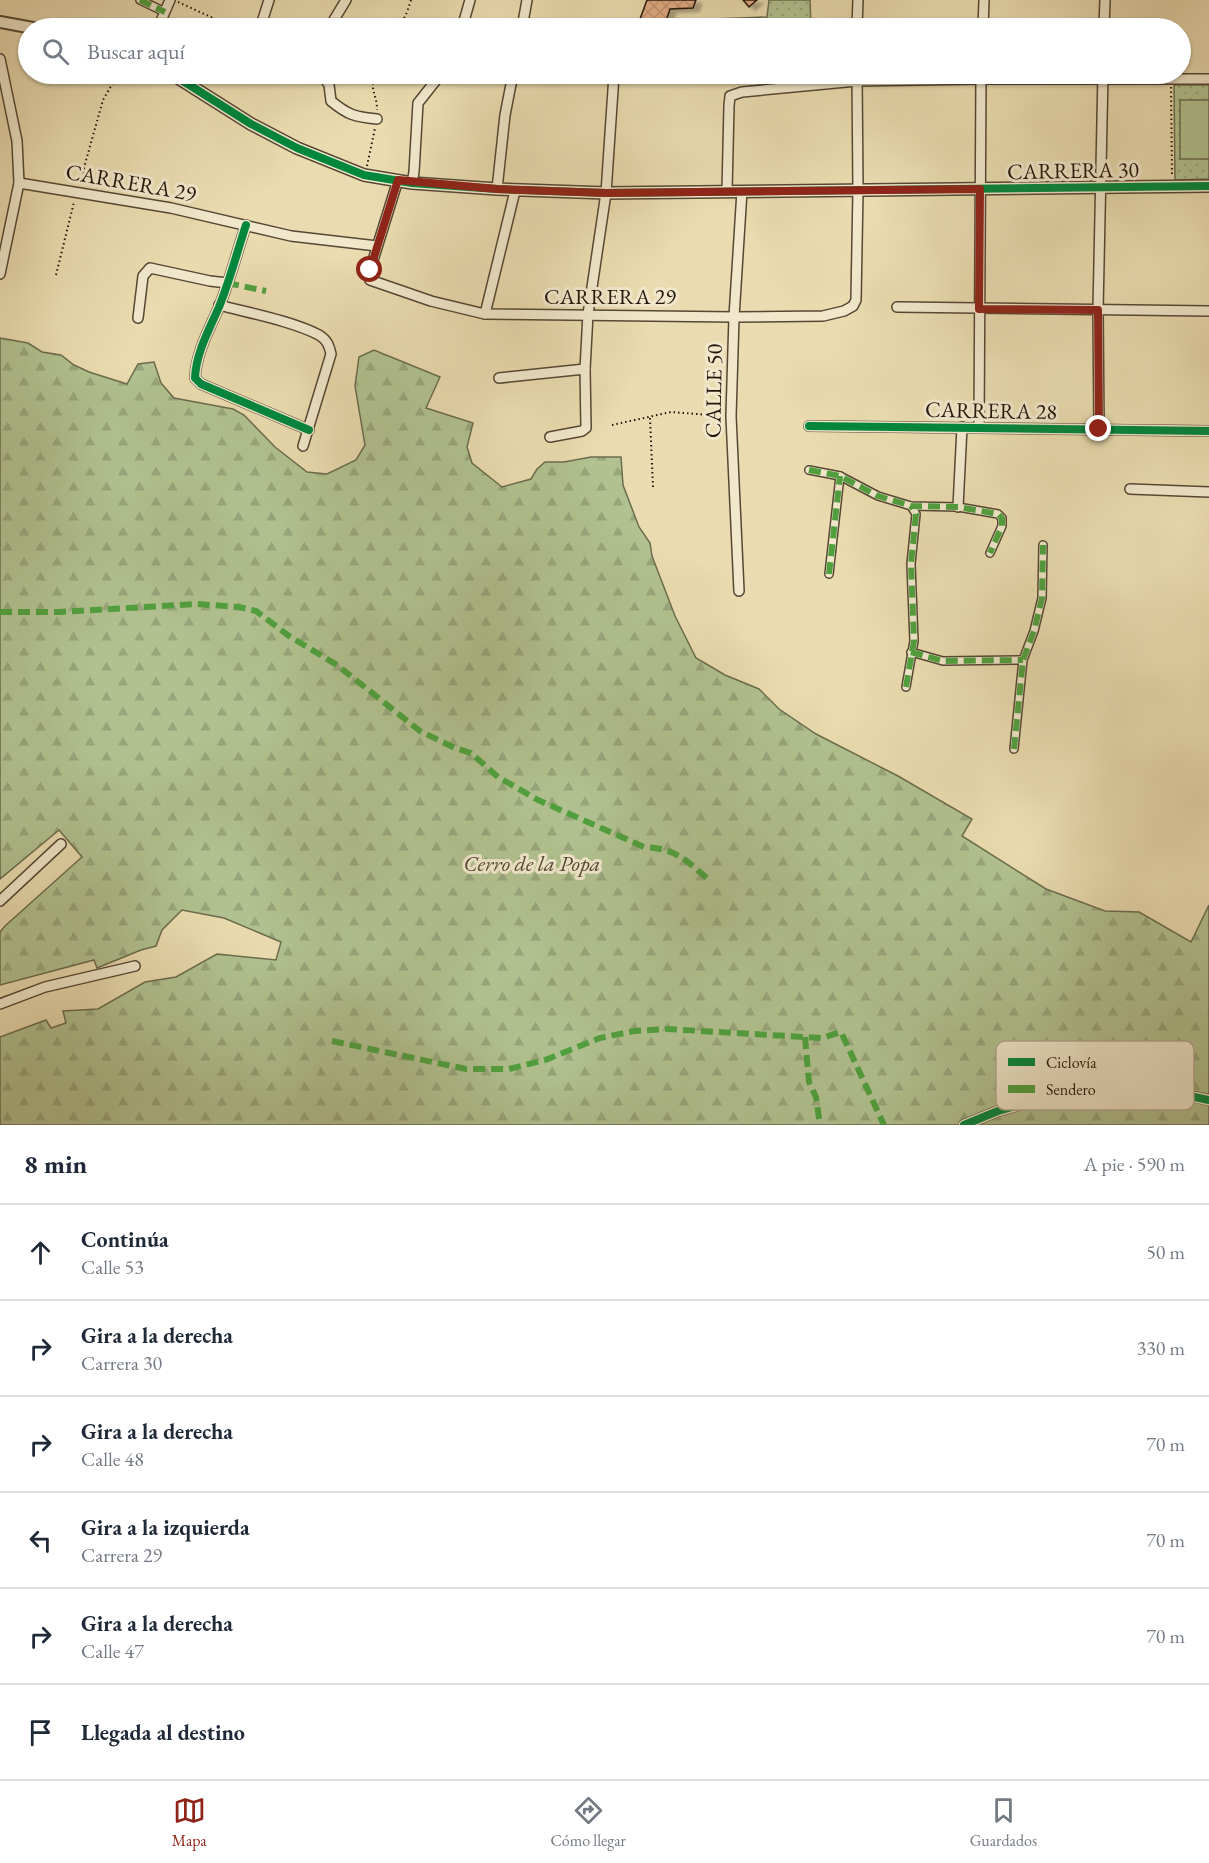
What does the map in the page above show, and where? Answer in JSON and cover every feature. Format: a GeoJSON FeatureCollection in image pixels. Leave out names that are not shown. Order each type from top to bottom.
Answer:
{"type":"FeatureCollection","features":[{"type":"Feature","properties":{"kind":"street"},"geometry":{"type":"LineString","coordinates":[[140,0],[165,12]]}},
{"type":"Feature","properties":{"kind":"street"},"geometry":{"type":"LineString","coordinates":[[162,18],[171,0]]}},
{"type":"Feature","properties":{"kind":"street"},"geometry":{"type":"LineString","coordinates":[[263,18],[269,0]]}},
{"type":"Feature","properties":{"kind":"street"},"geometry":{"type":"LineString","coordinates":[[335,18],[346,0]]}},
{"type":"Feature","properties":{"kind":"street"},"geometry":{"type":"LineString","coordinates":[[465,18],[470,0]]}},
{"type":"Feature","properties":{"kind":"street"},"geometry":{"type":"LineString","coordinates":[[524,18],[527,0]]}},
{"type":"Feature","properties":{"kind":"street"},"geometry":{"type":"LineString","coordinates":[[857,18],[858,0]]}},
{"type":"Feature","properties":{"kind":"street"},"geometry":{"type":"LineString","coordinates":[[983,18],[984,0]]}},
{"type":"Feature","properties":{"kind":"street"},"geometry":{"type":"LineString","coordinates":[[1105,18],[1106,0]]}},
{"type":"Feature","properties":{"kind":"street"},"geometry":{"type":"LineString","coordinates":[[0,25],[18,27]]}},
{"type":"Feature","properties":{"kind":"street"},"geometry":{"type":"LineString","coordinates":[[0,59],[17,141],[19,183],[0,274]]}},
{"type":"Feature","properties":{"kind":"street"},"geometry":{"type":"LineString","coordinates":[[1191,80],[1209,80]]}},
{"type":"Feature","properties":{"kind":"street","name":"CARRERA 30"},"geometry":{"type":"LineString","coordinates":[[188,84],[251,124],[297,148],[364,175],[412,183],[606,193],[1209,186]]}},
{"type":"Feature","properties":{"kind":"street"},"geometry":{"type":"LineString","coordinates":[[328,84],[331,101],[345,112],[355,117],[377,119]]}},
{"type":"Feature","properties":{"kind":"street"},"geometry":{"type":"LineString","coordinates":[[412,183],[418,103],[433,84]]}},
{"type":"Feature","properties":{"kind":"street"},"geometry":{"type":"LineString","coordinates":[[497,189],[505,115],[511,84]]}},
{"type":"Feature","properties":{"kind":"street"},"geometry":{"type":"LineString","coordinates":[[550,437],[582,431],[586,428],[585,369],[588,314],[606,193],[613,84]]}},
{"type":"Feature","properties":{"kind":"street"},"geometry":{"type":"LineString","coordinates":[[728,192],[730,96],[742,92],[803,84]]}},
{"type":"Feature","properties":{"kind":"street"},"geometry":{"type":"LineString","coordinates":[[857,84],[858,190]]}},
{"type":"Feature","properties":{"kind":"street"},"geometry":{"type":"LineString","coordinates":[[979,428],[981,84]]}},
{"type":"Feature","properties":{"kind":"street"},"geometry":{"type":"LineString","coordinates":[[1099,429],[1098,310],[1102,84]]}},
{"type":"Feature","properties":{"kind":"street"},"geometry":{"type":"LineString","coordinates":[[377,246],[398,180]]}},
{"type":"Feature","properties":{"kind":"street","name":"CARRERA 29"},"geometry":{"type":"LineString","coordinates":[[19,183],[171,208],[291,236],[377,246],[370,270],[370,280],[431,301],[485,314],[734,317],[823,316],[844,311],[853,306],[856,300],[858,190]]}},
{"type":"Feature","properties":{"kind":"street"},"geometry":{"type":"LineString","coordinates":[[485,314],[515,190]]}},
{"type":"Feature","properties":{"kind":"street","name":"CALLE 50"},"geometry":{"type":"LineString","coordinates":[[739,591],[731,417],[734,317],[742,191]]}},
{"type":"Feature","properties":{"kind":"street"},"geometry":{"type":"LineString","coordinates":[[246,225],[195,367],[195,378],[201,384],[309,430]]}},
{"type":"Feature","properties":{"kind":"street"},"geometry":{"type":"LineString","coordinates":[[138,318],[143,276],[150,268],[210,282],[227,283]]}},
{"type":"Feature","properties":{"kind":"street"},"geometry":{"type":"LineString","coordinates":[[219,305],[287,324],[319,336],[329,344],[331,354],[303,446]]}},
{"type":"Feature","properties":{"kind":"street"},"geometry":{"type":"LineString","coordinates":[[897,307],[1209,311]]}},
{"type":"Feature","properties":{"kind":"street"},"geometry":{"type":"LineString","coordinates":[[500,378],[585,369]]}},
{"type":"Feature","properties":{"kind":"street","name":"CARRERA 28"},"geometry":{"type":"LineString","coordinates":[[809,426],[1209,431]]}},
{"type":"Feature","properties":{"kind":"street"},"geometry":{"type":"LineString","coordinates":[[958,507],[962,427]]}},
{"type":"Feature","properties":{"kind":"street"},"geometry":{"type":"LineString","coordinates":[[809,470],[840,476],[878,496],[911,506],[958,507],[998,514],[1002,518],[1002,526],[990,553]]}},
{"type":"Feature","properties":{"kind":"street"},"geometry":{"type":"LineString","coordinates":[[829,574],[840,476]]}},
{"type":"Feature","properties":{"kind":"street"},"geometry":{"type":"LineString","coordinates":[[1130,489],[1209,492]]}},
{"type":"Feature","properties":{"kind":"street"},"geometry":{"type":"LineString","coordinates":[[906,687],[914,641],[911,564],[916,514],[911,506]]}},
{"type":"Feature","properties":{"kind":"street"},"geometry":{"type":"LineString","coordinates":[[1014,749],[1023,660],[1034,631],[1042,598],[1043,545]]}},
{"type":"Feature","properties":{"kind":"street"},"geometry":{"type":"LineString","coordinates":[[911,652],[943,661],[1023,660]]}},
{"type":"Feature","properties":{"kind":"street"},"geometry":{"type":"LineString","coordinates":[[0,901],[62,844]]}},
{"type":"Feature","properties":{"kind":"street"},"geometry":{"type":"LineString","coordinates":[[0,1004],[45,987],[135,966]]}},
{"type":"Feature","properties":{"kind":"street"},"geometry":{"type":"LineString","coordinates":[[1194,1097],[1209,1100]]}},
{"type":"Feature","properties":{"kind":"street"},"geometry":{"type":"LineString","coordinates":[[964,1125],[1001,1110]]}},
{"type":"Feature","properties":{"kind":"path"},"geometry":{"type":"LineString","coordinates":[[171,0],[212,18]]}},
{"type":"Feature","properties":{"kind":"path"},"geometry":{"type":"LineString","coordinates":[[404,18],[411,0]]}},
{"type":"Feature","properties":{"kind":"path"},"geometry":{"type":"LineString","coordinates":[[57,274],[103,100],[112,84]]}},
{"type":"Feature","properties":{"kind":"path"},"geometry":{"type":"LineString","coordinates":[[1170,84],[1172,187]]}},
{"type":"Feature","properties":{"kind":"path"},"geometry":{"type":"LineString","coordinates":[[612,425],[681,411],[731,417]]}},
{"type":"Feature","properties":{"kind":"path"},"geometry":{"type":"LineString","coordinates":[[650,418],[653,487]]}},
{"type":"Feature","properties":{"kind":"green space"},"geometry":{"type":"Polygon","coordinates":[[[769,0],[810,0],[811,18],[741,18],[767,17],[769,0]]]}},
{"type":"Feature","properties":{"kind":"green space"},"geometry":{"type":"Polygon","coordinates":[[[1174,85],[1209,85],[1209,179],[1175,180],[1174,85]]]}},
{"type":"Feature","properties":{"kind":"green space"},"geometry":{"type":"Polygon","coordinates":[[[1180,100],[1209,100],[1209,159],[1180,159],[1180,100]]]}},
{"type":"Feature","properties":{"kind":"green space","name":"Cerro de la Popa"},"geometry":{"type":"Polygon","coordinates":[[[0,338],[28,343],[42,352],[61,355],[74,365],[89,372],[127,384],[138,364],[154,362],[161,383],[174,398],[233,409],[244,415],[275,447],[307,472],[327,474],[356,460],[365,445],[355,386],[359,357],[374,350],[440,377],[426,408],[473,423],[467,447],[472,463],[502,487],[531,479],[545,462],[564,462],[591,457],[621,457],[623,485],[639,527],[650,543],[652,556],[675,616],[696,658],[725,675],[759,689],[779,709],[816,734],[898,776],[972,819],[962,836],[1046,889],[1105,911],[1139,912],[1191,942],[1209,905],[1209,1125],[0,1125],[0,1037],[46,1020],[51,1028],[66,1023],[63,1011],[98,1009],[145,982],[176,977],[217,954],[276,960],[281,942],[224,918],[182,910],[162,930],[156,946],[97,968],[94,960],[0,985],[0,932],[82,857],[59,830],[0,879],[0,338]]]}},
{"type":"Feature","properties":{"kind":"building"},"geometry":{"type":"Polygon","coordinates":[[[647,0],[696,0],[693,8],[670,9],[667,18],[640,18],[647,0]]]}},
{"type":"Feature","properties":{"kind":"building"},"geometry":{"type":"Polygon","coordinates":[[[743,0],[757,0],[749,7],[743,0]]]}},
{"type":"Feature","properties":{"kind":"marked path"},"geometry":{"type":"LineString","coordinates":[[140,0],[165,12]]}},
{"type":"Feature","properties":{"kind":"marked path"},"geometry":{"type":"LineString","coordinates":[[227,283],[266,291]]}},
{"type":"Feature","properties":{"kind":"marked path"},"geometry":{"type":"LineString","coordinates":[[809,470],[840,476],[878,496],[911,506],[958,507],[998,514],[1002,518],[1002,526],[990,553]]}},
{"type":"Feature","properties":{"kind":"marked path"},"geometry":{"type":"LineString","coordinates":[[829,574],[840,476]]}},
{"type":"Feature","properties":{"kind":"marked path"},"geometry":{"type":"LineString","coordinates":[[906,687],[914,641],[911,564],[916,514],[911,506]]}},
{"type":"Feature","properties":{"kind":"marked path"},"geometry":{"type":"LineString","coordinates":[[1014,749],[1023,660],[1034,631],[1042,598],[1043,545]]}},
{"type":"Feature","properties":{"kind":"marked path"},"geometry":{"type":"LineString","coordinates":[[0,612],[59,612],[197,604],[239,607],[256,611],[289,636],[337,665],[420,731],[471,753],[498,777],[538,800],[644,847],[672,852],[708,879]]}},
{"type":"Feature","properties":{"kind":"marked path"},"geometry":{"type":"LineString","coordinates":[[911,652],[943,661],[1023,660]]}},
{"type":"Feature","properties":{"kind":"marked path"},"geometry":{"type":"LineString","coordinates":[[332,1041],[466,1069],[509,1069],[545,1060],[600,1038],[634,1031],[667,1029],[822,1038],[841,1032],[884,1125]]}},
{"type":"Feature","properties":{"kind":"marked path"},"geometry":{"type":"LineString","coordinates":[[805,1037],[809,1082],[816,1097],[820,1125]]}},
{"type":"Feature","properties":{"kind":"cycle path"},"geometry":{"type":"LineString","coordinates":[[188,84],[251,124],[297,148],[364,175],[412,183],[606,193],[1209,186]]}},
{"type":"Feature","properties":{"kind":"cycle path"},"geometry":{"type":"LineString","coordinates":[[246,225],[223,297],[200,351],[195,378],[201,384],[309,430]]}},
{"type":"Feature","properties":{"kind":"cycle path"},"geometry":{"type":"LineString","coordinates":[[809,426],[1209,431]]}},
{"type":"Feature","properties":{"kind":"cycle path"},"geometry":{"type":"LineString","coordinates":[[1194,1097],[1209,1100]]}},
{"type":"Feature","properties":{"kind":"cycle path"},"geometry":{"type":"LineString","coordinates":[[964,1125],[1001,1110]]}},
{"type":"Feature","properties":{"kind":"route"},"geometry":{"type":"LineString","coordinates":[[370,270],[398,180],[497,189],[606,193],[980,189],[979,309],[1098,310],[1099,429]]}}]}
